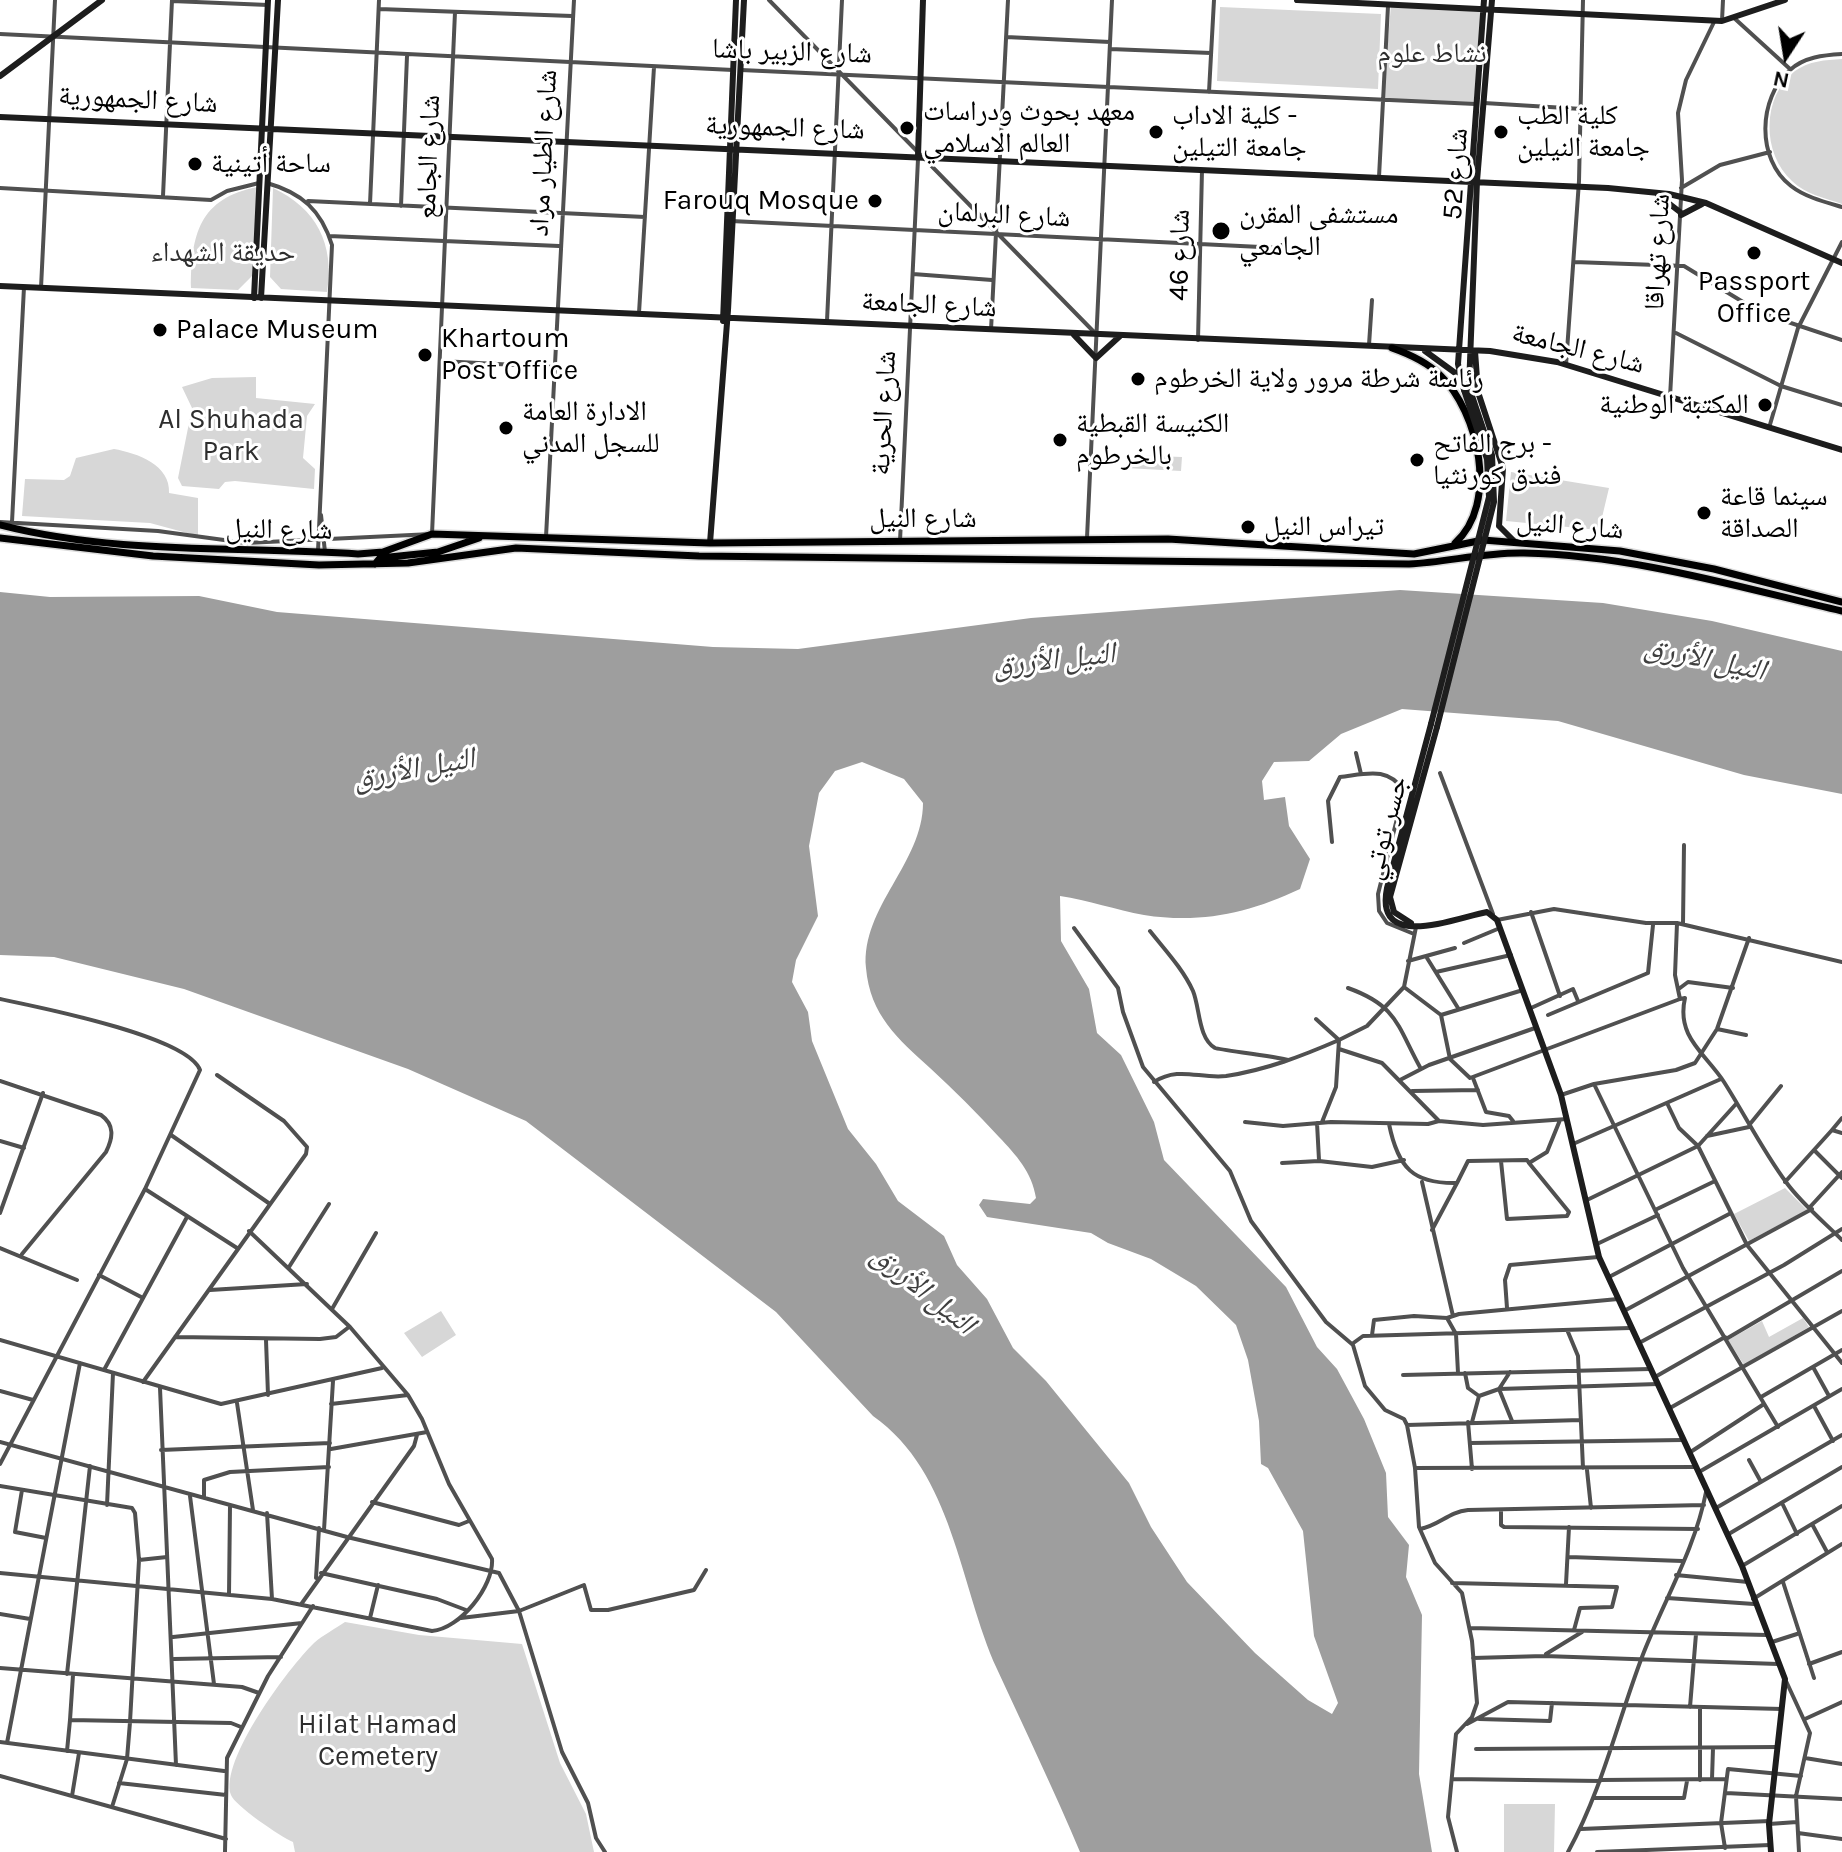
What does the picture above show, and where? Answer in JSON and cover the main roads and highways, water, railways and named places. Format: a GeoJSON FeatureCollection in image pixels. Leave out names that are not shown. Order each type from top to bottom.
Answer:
{"type":"FeatureCollection","features":[{"type":"Feature","properties":{"kind":"main road"},"geometry":{"type":"LineString","coordinates":[[0,76],[102,0]]}},
{"type":"Feature","properties":{"kind":"main road"},"geometry":{"type":"LineString","coordinates":[[263,183],[270,128],[278,0]]}},
{"type":"Feature","properties":{"kind":"main road"},"geometry":{"type":"LineString","coordinates":[[714,543],[738,27],[736,0]]}},
{"type":"Feature","properties":{"kind":"main road"},"geometry":{"type":"LineString","coordinates":[[738,27],[744,0]]}},
{"type":"Feature","properties":{"kind":"main road","name":"شارع الحرية"},"geometry":{"type":"LineString","coordinates":[[918,156],[923,0]]}},
{"type":"Feature","properties":{"kind":"main road"},"geometry":{"type":"LineString","coordinates":[[1297,0],[1718,20],[1785,0]]}},
{"type":"Feature","properties":{"kind":"main road","name":"شارع 52"},"geometry":{"type":"LineString","coordinates":[[1480,104],[1484,0]]}},
{"type":"Feature","properties":{"kind":"main road","name":"شارع 52"},"geometry":{"type":"LineString","coordinates":[[1463,384],[1460,350],[1480,104],[1492,0]]}},
{"type":"Feature","properties":{"kind":"main road"},"geometry":{"type":"LineString","coordinates":[[258,298],[263,183],[261,128],[268,2]]}},
{"type":"Feature","properties":{"kind":"main road","name":"شارع الجمهورية"},"geometry":{"type":"LineString","coordinates":[[0,117],[566,139],[1578,186],[1655,193],[1706,203],[1842,263]]}},
{"type":"Feature","properties":{"kind":"main road","name":"شارع 52"},"geometry":{"type":"LineString","coordinates":[[1472,351],[1473,181]]}},
{"type":"Feature","properties":{"kind":"main road"},"geometry":{"type":"LineString","coordinates":[[1655,193],[1680,214],[1706,203]]}},
{"type":"Feature","properties":{"kind":"main road","name":"شارع الجامعة"},"geometry":{"type":"LineString","coordinates":[[0,286],[443,303],[1198,341],[1460,350],[1534,356],[1842,450]]}},
{"type":"Feature","properties":{"kind":"main road"},"geometry":{"type":"LineString","coordinates":[[1073,334],[1096,358],[1120,336]]}},
{"type":"Feature","properties":{"kind":"main road"},"geometry":{"type":"LineString","coordinates":[[1392,348],[1428,364],[1450,388],[1471,429],[1482,484],[1475,518],[1450,548]]}},
{"type":"Feature","properties":{"kind":"main road"},"geometry":{"type":"LineString","coordinates":[[1422,349],[1463,384]]}},
{"type":"Feature","properties":{"kind":"main road"},"geometry":{"type":"LineString","coordinates":[[1463,384],[1472,351]]}},
{"type":"Feature","properties":{"kind":"main road"},"geometry":{"type":"LineString","coordinates":[[1472,351],[1478,392],[1503,468],[1499,526],[1515,542]]}},
{"type":"Feature","properties":{"kind":"main road"},"geometry":{"type":"LineString","coordinates":[[1450,388],[1463,384]]}},
{"type":"Feature","properties":{"kind":"main road","name":"جسر توتي"},"geometry":{"type":"LineString","coordinates":[[1463,384],[1487,459],[1488,504],[1385,903],[1391,917],[1403,926],[1415,929],[1494,919],[1511,955],[1561,1095],[1563,1119],[1573,1144],[1599,1257],[1742,1566],[1785,1679],[1770,1823],[1771,1849]]}},
{"type":"Feature","properties":{"kind":"main road","name":"شارع النيل"},"geometry":{"type":"LineString","coordinates":[[0,524],[194,550],[322,554],[377,553],[432,534],[714,543],[1210,540],[1402,553],[1450,548],[1483,540],[1620,551],[1750,578],[1831,604],[1842,611]]}},
{"type":"Feature","properties":{"kind":"main road"},"geometry":{"type":"LineString","coordinates":[[2,538],[12,525]]}},
{"type":"Feature","properties":{"kind":"main road"},"geometry":{"type":"LineString","coordinates":[[375,564],[380,558],[438,552],[485,536]]}},
{"type":"Feature","properties":{"kind":"main road","name":"شارع النيل"},"geometry":{"type":"LineString","coordinates":[[2,538],[141,555],[322,565],[426,561],[494,548],[637,555],[1409,564],[1507,552],[1618,562],[1831,604],[1842,602]]}},
{"type":"Feature","properties":{"kind":"main road"},"geometry":{"type":"LineString","coordinates":[[637,555],[634,547],[641,542]]}},
{"type":"Feature","properties":{"kind":"main road"},"geometry":{"type":"LineString","coordinates":[[1618,562],[1620,551]]}},
{"type":"Feature","properties":{"kind":"main road"},"geometry":{"type":"LineString","coordinates":[[322,554],[322,565]]}},
{"type":"Feature","properties":{"kind":"main road"},"geometry":{"type":"LineString","coordinates":[[1748,588],[1750,578]]}},
{"type":"Feature","properties":{"kind":"water","name":"النيل الأزرق"},"geometry":{"type":"Polygon","coordinates":[[[1400,590],[1603,603],[1712,621],[1842,651],[1842,794],[1744,775],[1558,721],[1402,709],[1341,734],[1309,761],[1274,762],[1262,781],[1264,800],[1285,797],[1289,826],[1310,859],[1300,889],[1243,910],[1185,918],[1144,915],[1060,896],[1061,941],[1089,989],[1097,1033],[1121,1055],[1154,1122],[1164,1160],[1286,1287],[1317,1347],[1337,1369],[1364,1419],[1386,1473],[1388,1517],[1409,1545],[1406,1577],[1422,1615],[1419,1774],[1432,1852],[1080,1852],[997,1669],[951,1532],[921,1468],[900,1440],[873,1416],[776,1312],[526,1121],[408,1069],[184,989],[54,957],[0,955],[0,592],[50,597],[199,596],[277,612],[713,647],[798,649],[1031,618],[1400,590]],[[862,762],[835,771],[819,793],[809,846],[818,916],[796,960],[792,982],[808,1012],[812,1041],[848,1129],[876,1164],[898,1201],[944,1236],[957,1265],[987,1299],[1013,1348],[1046,1381],[1129,1483],[1151,1527],[1187,1582],[1255,1653],[1308,1700],[1332,1714],[1338,1703],[1314,1636],[1303,1531],[1268,1468],[1261,1464],[1259,1421],[1248,1360],[1236,1325],[1196,1286],[1151,1259],[1108,1243],[1091,1233],[987,1217],[979,1205],[983,1199],[1030,1204],[1036,1198],[1027,1172],[982,1119],[897,1036],[873,999],[866,968],[867,946],[873,925],[913,846],[920,825],[923,803],[904,779],[862,762]]]}},
{"type":"Feature","properties":{"kind":"place","name":"معهد بحوث ودراسات العالم الاسلامي"},"geometry":{"type":"Point","coordinates":[907,128]}},
{"type":"Feature","properties":{"kind":"place","name":"كلية الاداب - جامعة التيلين"},"geometry":{"type":"Point","coordinates":[1156,132]}},
{"type":"Feature","properties":{"kind":"place","name":"كلية الطب جامعة النيلين"},"geometry":{"type":"Point","coordinates":[1501,132]}},
{"type":"Feature","properties":{"kind":"place","name":"ساحة أتينية"},"geometry":{"type":"Point","coordinates":[195,164]}},
{"type":"Feature","properties":{"kind":"place","name":"Farouq Mosque"},"geometry":{"type":"Point","coordinates":[875,201]}},
{"type":"Feature","properties":{"kind":"place","name":"مستشفى المقرن الجامعي"},"geometry":{"type":"Point","coordinates":[1221,231]}},
{"type":"Feature","properties":{"kind":"place","name":"Passport Office"},"geometry":{"type":"Point","coordinates":[1754,253]}},
{"type":"Feature","properties":{"kind":"place","name":"Palace Museum"},"geometry":{"type":"Point","coordinates":[160,330]}},
{"type":"Feature","properties":{"kind":"place","name":"Khartoum Post Office"},"geometry":{"type":"Point","coordinates":[425,355]}},
{"type":"Feature","properties":{"kind":"place","name":"رئاسة شرطة مرور ولاية الخرطوم"},"geometry":{"type":"Point","coordinates":[1138,379]}},
{"type":"Feature","properties":{"kind":"place","name":"المكتبة الوطنية"},"geometry":{"type":"Point","coordinates":[1765,405]}},
{"type":"Feature","properties":{"kind":"place","name":"الادارة العامة للسجل المدني"},"geometry":{"type":"Point","coordinates":[506,428]}},
{"type":"Feature","properties":{"kind":"place","name":"الكنيسة القبطية بالخرطوم"},"geometry":{"type":"Point","coordinates":[1060,440]}},
{"type":"Feature","properties":{"kind":"place","name":"برج الفاتح - فندق كورنثيا"},"geometry":{"type":"Point","coordinates":[1417,460]}},
{"type":"Feature","properties":{"kind":"place","name":"سينما قاعة الصداقة"},"geometry":{"type":"Point","coordinates":[1704,513]}},
{"type":"Feature","properties":{"kind":"place","name":"تيراس النيل"},"geometry":{"type":"Point","coordinates":[1248,527]}},
{"type":"Feature","properties":{"kind":"park label","name":"نشاط علوم"},"geometry":{"type":"Point","coordinates":[1432,54]}},
{"type":"Feature","properties":{"kind":"park label","name":"حديقة الشهداء"},"geometry":{"type":"Point","coordinates":[223,253]}},
{"type":"Feature","properties":{"kind":"park label","name":"Al Shuhada Park"},"geometry":{"type":"Point","coordinates":[231,436]}},
{"type":"Feature","properties":{"kind":"park label","name":"Hilat Hamad Cemetery"},"geometry":{"type":"Point","coordinates":[378,1741]}}]}
